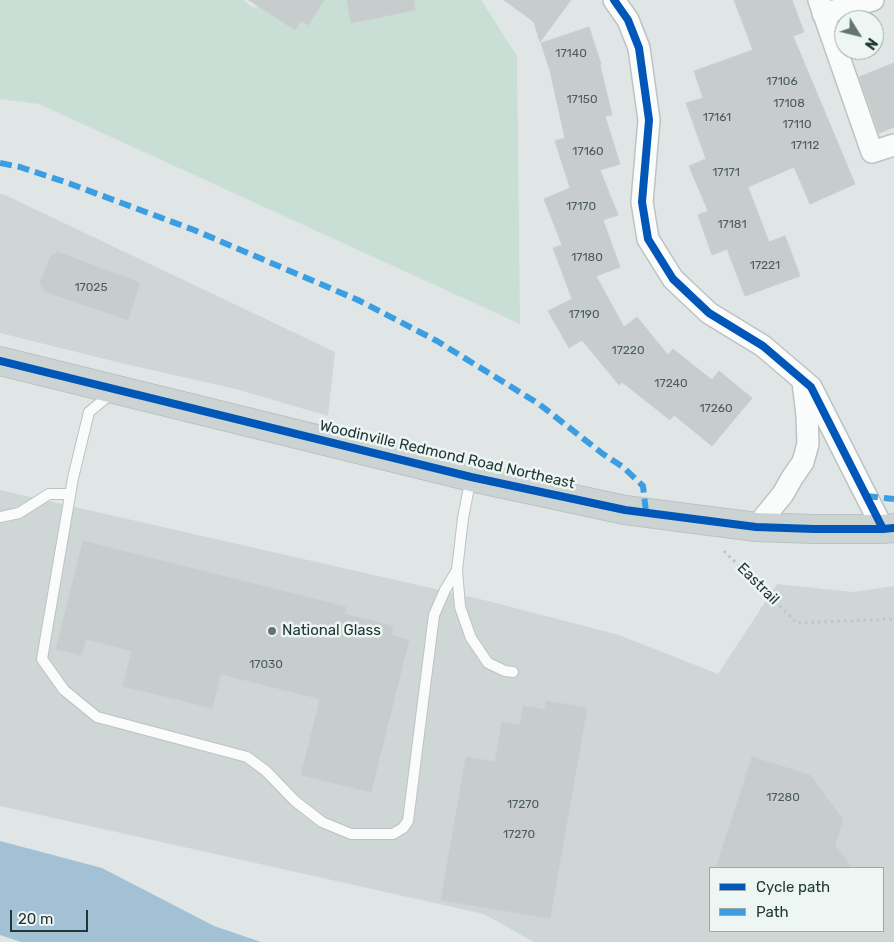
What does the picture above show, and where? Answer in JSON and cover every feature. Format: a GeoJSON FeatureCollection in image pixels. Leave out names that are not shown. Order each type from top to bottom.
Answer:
{"type":"FeatureCollection","features":[{"type":"Feature","properties":{"kind":"main road","name":"Woodinville Redmond Road Northeast"},"geometry":{"type":"LineString","coordinates":[[0,361],[471,477],[625,510],[756,527],[889,528]]}},
{"type":"Feature","properties":{"kind":"street"},"geometry":{"type":"LineString","coordinates":[[614,0],[628,20],[639,48],[649,120],[642,202],[648,239],[673,279],[709,313],[763,346],[811,387],[889,528]]}},
{"type":"Feature","properties":{"kind":"street"},"geometry":{"type":"LineString","coordinates":[[873,0],[821,7],[872,152],[894,145]]}},
{"type":"Feature","properties":{"kind":"street"},"geometry":{"type":"LineString","coordinates":[[756,527],[783,494],[803,462],[808,444],[807,415],[802,380]]}},
{"type":"Feature","properties":{"kind":"lane"},"geometry":{"type":"LineString","coordinates":[[116,389],[89,412],[70,494],[42,659],[64,690],[97,717],[247,757],[266,771],[295,801],[322,822],[351,834],[393,834],[403,828],[408,821],[434,615],[445,590],[457,570]]}},
{"type":"Feature","properties":{"kind":"lane"},"geometry":{"type":"LineString","coordinates":[[471,477],[463,518],[457,570],[460,607],[471,638],[488,663],[505,671],[513,672]]}},
{"type":"Feature","properties":{"kind":"lane"},"geometry":{"type":"LineString","coordinates":[[0,517],[19,513],[49,494],[70,494]]}},
{"type":"Feature","properties":{"kind":"shaded area"},"geometry":{"type":"Polygon","coordinates":[[[0,194],[335,352],[328,416],[236,389],[0,333],[0,194]]]}},
{"type":"Feature","properties":{"kind":"shaded area"},"geometry":{"type":"Polygon","coordinates":[[[0,490],[488,601],[619,635],[718,674],[777,584],[853,592],[894,586],[894,942],[534,942],[484,914],[0,806],[0,490]]]}},
{"type":"Feature","properties":{"kind":"green space"},"geometry":{"type":"Polygon","coordinates":[[[0,0],[243,0],[253,8],[286,0],[481,0],[517,56],[520,324],[39,104],[0,99],[0,0]]]}},
{"type":"Feature","properties":{"kind":"water"},"geometry":{"type":"Polygon","coordinates":[[[0,841],[102,868],[214,926],[261,942],[21,942],[0,935],[0,841]]]}},
{"type":"Feature","properties":{"kind":"building"},"geometry":{"type":"Polygon","coordinates":[[[249,0],[324,0],[308,25],[301,21],[295,30],[249,0]]]}},
{"type":"Feature","properties":{"kind":"building"},"geometry":{"type":"Polygon","coordinates":[[[347,0],[414,0],[415,10],[351,23],[347,0]]]}},
{"type":"Feature","properties":{"kind":"building"},"geometry":{"type":"Polygon","coordinates":[[[504,0],[571,0],[540,42],[534,22],[504,0]]]}},
{"type":"Feature","properties":{"kind":"building"},"geometry":{"type":"Polygon","coordinates":[[[734,0],[792,0],[804,32],[793,36],[855,184],[810,204],[794,167],[748,187],[769,242],[785,236],[800,276],[745,296],[727,249],[712,255],[698,215],[708,211],[689,166],[706,159],[686,103],[703,98],[694,71],[753,50],[734,0]]]}},
{"type":"Feature","properties":{"kind":"building"},"geometry":{"type":"Polygon","coordinates":[[[589,27],[601,64],[612,115],[605,116],[620,164],[600,170],[618,215],[603,220],[620,267],[596,276],[624,327],[637,317],[668,355],[673,349],[712,380],[719,371],[752,398],[712,446],[674,415],[670,420],[622,382],[619,385],[582,340],[569,348],[548,311],[572,299],[553,248],[562,245],[544,199],[570,188],[555,141],[565,138],[550,71],[541,43],[589,27]]]}},
{"type":"Feature","properties":{"kind":"building"},"geometry":{"type":"Polygon","coordinates":[[[894,63],[894,127],[879,133],[859,77],[894,63]]]}},
{"type":"Feature","properties":{"kind":"building"},"geometry":{"type":"Polygon","coordinates":[[[58,252],[140,283],[128,320],[44,291],[40,283],[50,257],[58,252]]]}},
{"type":"Feature","properties":{"kind":"building"},"geometry":{"type":"Polygon","coordinates":[[[83,541],[346,607],[344,614],[393,626],[391,635],[409,640],[371,792],[301,775],[320,699],[221,674],[212,708],[123,686],[132,651],[86,639],[82,655],[56,649],[83,541]]]}},
{"type":"Feature","properties":{"kind":"building"},"geometry":{"type":"Polygon","coordinates":[[[546,701],[587,708],[550,918],[441,900],[466,757],[495,762],[502,722],[520,725],[523,706],[545,710],[546,701]]]}},
{"type":"Feature","properties":{"kind":"building"},"geometry":{"type":"Polygon","coordinates":[[[752,757],[810,775],[843,820],[835,845],[851,867],[716,867],[752,757]]]}},
{"type":"Feature","properties":{"kind":"marked path"},"geometry":{"type":"LineString","coordinates":[[0,163],[20,167],[68,183],[194,230],[358,300],[437,341],[539,404],[603,454],[623,467],[643,486],[646,512]]}},
{"type":"Feature","properties":{"kind":"marked path"},"geometry":{"type":"LineString","coordinates":[[866,496],[894,499]]}},
{"type":"Feature","properties":{"kind":"cycle path"},"geometry":{"type":"LineString","coordinates":[[614,0],[628,20],[639,48],[649,120],[642,202],[648,239],[673,279],[709,313],[763,346],[811,387],[883,529]]}},
{"type":"Feature","properties":{"kind":"cycle path"},"geometry":{"type":"LineString","coordinates":[[0,361],[471,477],[625,510],[756,527],[814,529],[894,528]]}},
{"type":"Feature","properties":{"kind":"place","name":"National Glass"},"geometry":{"type":"Point","coordinates":[272,631]}}]}
